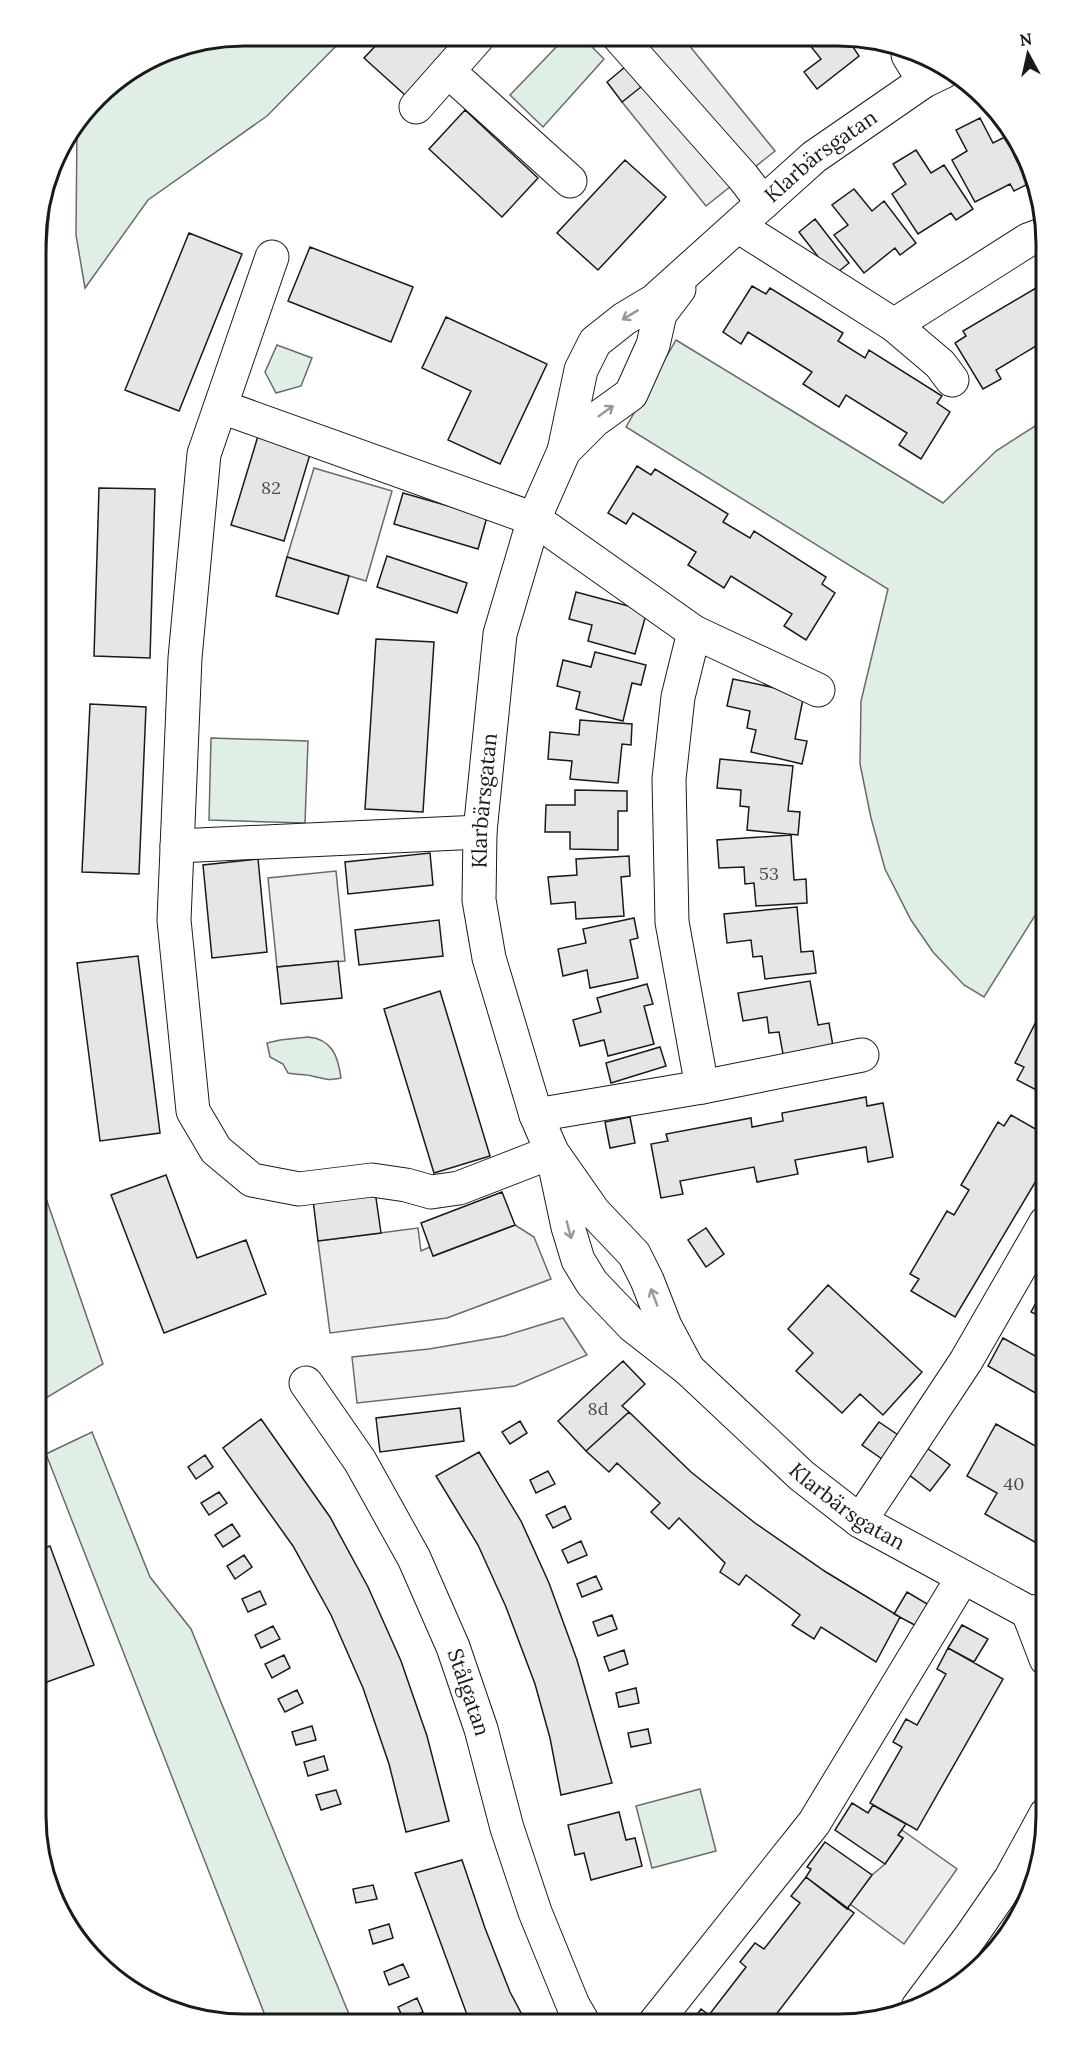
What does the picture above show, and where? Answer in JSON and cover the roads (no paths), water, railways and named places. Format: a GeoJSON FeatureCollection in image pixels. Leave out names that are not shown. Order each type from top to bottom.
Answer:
{"type":"FeatureCollection","features":[{"type":"Feature","properties":{"kind":"street"},"geometry":{"type":"LineString","coordinates":[[416,107],[471,46]]}},
{"type":"Feature","properties":{"kind":"street"},"geometry":{"type":"LineString","coordinates":[[627,46],[763,203]]}},
{"type":"Feature","properties":{"kind":"street","name":"Klarbärsgatan"},"geometry":{"type":"LineString","coordinates":[[925,69],[814,157],[654,301],[624,319],[595,342],[581,370],[564,451],[534,519],[500,634],[480,832],[479,900],[489,958],[536,1115],[552,1152],[574,1249],[592,1283],[633,1326],[688,1369],[802,1476],[860,1521],[963,1577],[1035,1610]]}},
{"type":"Feature","properties":{"kind":"street"},"geometry":{"type":"LineString","coordinates":[[448,71],[570,181]]}},
{"type":"Feature","properties":{"kind":"street"},"geometry":{"type":"LineString","coordinates":[[738,226],[894,325],[940,364],[952,381]]}},
{"type":"Feature","properties":{"kind":"street"},"geometry":{"type":"LineString","coordinates":[[894,325],[1035,237]]}},
{"type":"Feature","properties":{"kind":"street","name":"Klarbärsgatan"},"geometry":{"type":"LineString","coordinates":[[564,451],[595,420],[631,394],[653,345],[660,314],[708,253]]}},
{"type":"Feature","properties":{"kind":"street"},"geometry":{"type":"LineString","coordinates":[[272,257],[204,454],[185,658],[174,920],[193,1111],[216,1150],[252,1180],[298,1189],[372,1180],[431,1191],[459,1188],[552,1152]]}},
{"type":"Feature","properties":{"kind":"street"},"geometry":{"type":"LineString","coordinates":[[222,407],[534,519],[694,632],[818,690]]}},
{"type":"Feature","properties":{"kind":"street"},"geometry":{"type":"LineString","coordinates":[[694,632],[678,698],[669,791],[672,922],[702,1087]]}},
{"type":"Feature","properties":{"kind":"street"},"geometry":{"type":"LineString","coordinates":[[177,846],[480,832]]}},
{"type":"Feature","properties":{"kind":"street"},"geometry":{"type":"LineString","coordinates":[[536,1115],[702,1087],[862,1055]]}},
{"type":"Feature","properties":{"kind":"street","name":"Klarbärsgatan"},"geometry":{"type":"LineString","coordinates":[[552,1152],[594,1212],[634,1254],[665,1326],[688,1369]]}},
{"type":"Feature","properties":{"kind":"street"},"geometry":{"type":"LineString","coordinates":[[860,1521],[966,1361],[1035,1240]]}},
{"type":"Feature","properties":{"kind":"street","name":"Stålgatan"},"geometry":{"type":"LineString","coordinates":[[306,1383],[360,1461],[414,1558],[453,1647],[481,1729],[507,1828],[535,1912],[578,2014]]}},
{"type":"Feature","properties":{"kind":"street"},"geometry":{"type":"LineString","coordinates":[[662,2014],[814,1823],[963,1577]]}},
{"type":"Feature","properties":{"kind":"street"},"geometry":{"type":"LineString","coordinates":[[930,1991],[1011,1878],[1034,1835]]}}]}
